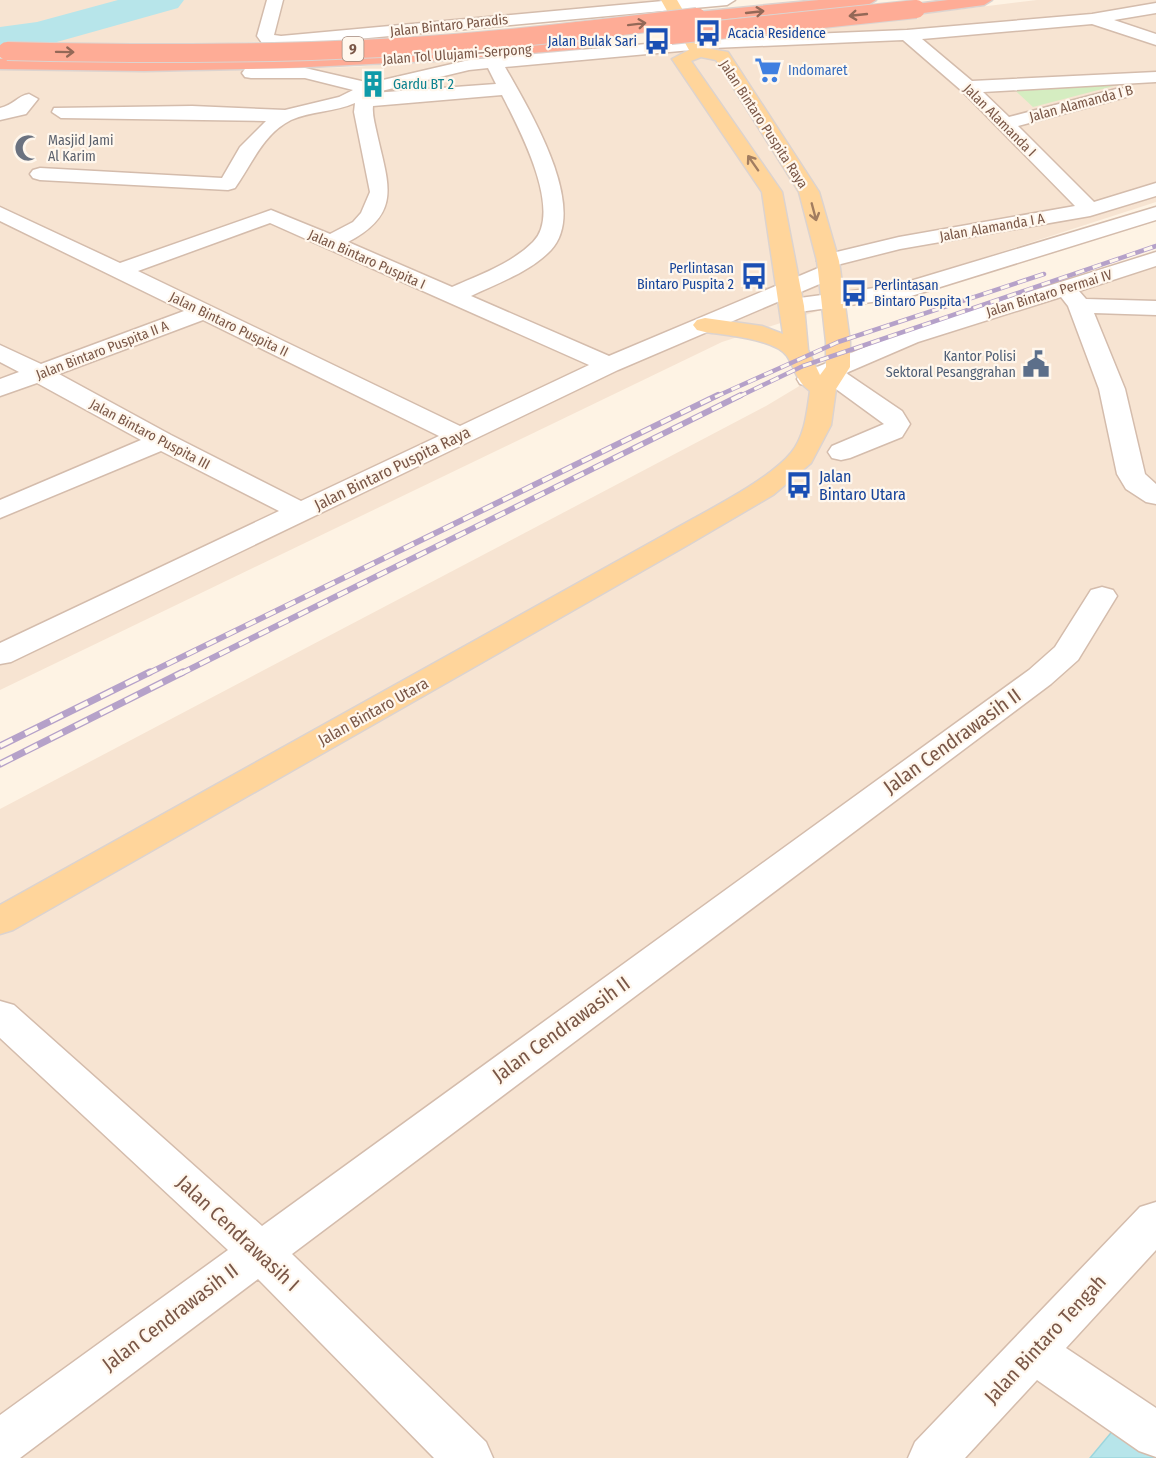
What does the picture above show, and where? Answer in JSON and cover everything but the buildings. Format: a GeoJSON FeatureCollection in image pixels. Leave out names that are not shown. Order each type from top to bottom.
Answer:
{"type":"FeatureCollection","features":[{"type":"Feature","properties":{"kind":"highway","name":"Jalan Tol Ulujami–Serpong"},"geometry":{"type":"LineString","coordinates":[[0,50],[202,53],[400,46],[521,38],[868,0]]}},
{"type":"Feature","properties":{"kind":"highway","name":"Jalan Tol Ulujami–Serpong"},"geometry":{"type":"LineString","coordinates":[[0,63],[97,66],[241,65],[407,58],[575,45],[984,0]]}},
{"type":"Feature","properties":{"kind":"main road"},"geometry":{"type":"LineString","coordinates":[[671,3],[697,48]]}},
{"type":"Feature","properties":{"kind":"main road","name":"Jalan Bintaro Puspita Raya"},"geometry":{"type":"LineString","coordinates":[[697,48],[722,56],[809,192],[828,267],[838,342],[826,378],[796,346],[772,192],[681,59],[697,48]]}},
{"type":"Feature","properties":{"kind":"main road"},"geometry":{"type":"LineString","coordinates":[[709,323],[762,333],[796,346]]}},
{"type":"Feature","properties":{"kind":"main road","name":"Jalan Bintaro Utara"},"geometry":{"type":"LineString","coordinates":[[0,921],[763,489],[802,457],[818,425],[826,378]]}},
{"type":"Feature","properties":{"kind":"street","name":"Jalan Bintaro Paradis"},"geometry":{"type":"LineString","coordinates":[[275,0],[265,36],[281,41],[671,3]]}},
{"type":"Feature","properties":{"kind":"street"},"geometry":{"type":"LineString","coordinates":[[671,3],[727,0]]}},
{"type":"Feature","properties":{"kind":"street"},"geometry":{"type":"LineString","coordinates":[[40,174],[228,184],[247,150],[268,128],[285,117],[345,101],[370,88],[486,62],[907,34],[1092,18],[1156,8]]}},
{"type":"Feature","properties":{"kind":"street"},"geometry":{"type":"LineString","coordinates":[[1092,18],[1156,40]]}},
{"type":"Feature","properties":{"kind":"street","name":"Jalan Alamanda I"},"geometry":{"type":"LineString","coordinates":[[907,34],[968,87],[1090,210]]}},
{"type":"Feature","properties":{"kind":"street"},"geometry":{"type":"LineString","coordinates":[[452,296],[518,263],[546,243],[552,225],[554,205],[546,168],[497,67]]}},
{"type":"Feature","properties":{"kind":"street"},"geometry":{"type":"LineString","coordinates":[[250,74],[305,73],[370,88]]}},
{"type":"Feature","properties":{"kind":"street"},"geometry":{"type":"LineString","coordinates":[[968,87],[1156,77]]}},
{"type":"Feature","properties":{"kind":"street","name":"Jalan Alamanda I B"},"geometry":{"type":"LineString","coordinates":[[1005,124],[1156,82]]}},
{"type":"Feature","properties":{"kind":"street"},"geometry":{"type":"LineString","coordinates":[[330,243],[361,227],[371,215],[380,192],[363,112],[364,103],[374,99],[507,89]]}},
{"type":"Feature","properties":{"kind":"street"},"geometry":{"type":"LineString","coordinates":[[0,114],[20,110],[29,99]]}},
{"type":"Feature","properties":{"kind":"street"},"geometry":{"type":"LineString","coordinates":[[61,112],[192,112],[285,117]]}},
{"type":"Feature","properties":{"kind":"street","name":"Jalan Alamanda I A"},"geometry":{"type":"LineString","coordinates":[[828,267],[898,243],[1090,210],[1156,189]]}},
{"type":"Feature","properties":{"kind":"street","name":"Jalan Bintaro Puspita II"},"geometry":{"type":"LineString","coordinates":[[0,213],[458,435]]}},
{"type":"Feature","properties":{"kind":"street"},"geometry":{"type":"LineString","coordinates":[[790,298],[831,302],[900,292],[1156,213]]}},
{"type":"Feature","properties":{"kind":"street","name":"Jalan Bintaro Puspita I"},"geometry":{"type":"LineString","coordinates":[[120,270],[271,216],[609,365]]}},
{"type":"Feature","properties":{"kind":"street","name":"Jalan Bintaro Permai IV"},"geometry":{"type":"LineString","coordinates":[[826,378],[910,337],[1072,297],[1156,260]]}},
{"type":"Feature","properties":{"kind":"street","name":"Jalan Bintaro Puspita Raya"},"geometry":{"type":"LineString","coordinates":[[0,655],[609,365],[709,323],[790,298],[828,267]]}},
{"type":"Feature","properties":{"kind":"street"},"geometry":{"type":"LineString","coordinates":[[1072,297],[1156,308]]}},
{"type":"Feature","properties":{"kind":"street"},"geometry":{"type":"LineString","coordinates":[[1072,297],[1112,389],[1131,474],[1136,483],[1156,496]]}},
{"type":"Feature","properties":{"kind":"street","name":"Jalan Bintaro Puspita II A"},"geometry":{"type":"LineString","coordinates":[[0,388],[204,312]]}},
{"type":"Feature","properties":{"kind":"street","name":"Jalan Bintaro Puspita III"},"geometry":{"type":"LineString","coordinates":[[0,352],[162,441],[302,512]]}},
{"type":"Feature","properties":{"kind":"street"},"geometry":{"type":"LineString","coordinates":[[826,378],[893,416],[897,424],[893,431],[841,452]]}},
{"type":"Feature","properties":{"kind":"street"},"geometry":{"type":"LineString","coordinates":[[0,510],[162,441]]}},
{"type":"Feature","properties":{"kind":"street","name":"Jalan Cendrawasih II"},"geometry":{"type":"LineString","coordinates":[[0,1444],[1040,677],[1067,653],[1102,596]]}},
{"type":"Feature","properties":{"kind":"street","name":"Jalan Cendrawasih I"},"geometry":{"type":"LineString","coordinates":[[0,1015],[259,1251],[468,1458]]}},
{"type":"Feature","properties":{"kind":"street","name":"Jalan Bintaro Tengah"},"geometry":{"type":"LineString","coordinates":[[933,1458],[1156,1220]]}},
{"type":"Feature","properties":{"kind":"street"},"geometry":{"type":"LineString","coordinates":[[1034,1352],[1156,1434]]}},
{"type":"Feature","properties":{"kind":"shaded area"},"geometry":{"type":"Polygon","coordinates":[[[0,0],[657,0],[663,9],[330,38],[175,46],[17,45],[0,44],[0,0]]]}},
{"type":"Feature","properties":{"kind":"shaded area"},"geometry":{"type":"Polygon","coordinates":[[[1037,0],[1156,0],[1156,202],[722,342],[0,690],[0,68],[167,72],[354,67],[777,32],[1037,0]]]}},
{"type":"Feature","properties":{"kind":"shaded area"},"geometry":{"type":"Polygon","coordinates":[[[1156,251],[1156,1458],[0,1458],[0,809],[766,406],[856,352],[1156,251]]]}},
{"type":"Feature","properties":{"kind":"green space"},"geometry":{"type":"Polygon","coordinates":[[[1156,75],[1033,107],[1006,82],[1156,75]]]}},
{"type":"Feature","properties":{"kind":"water"},"geometry":{"type":"Polygon","coordinates":[[[1115,1428],[1156,1457],[1156,1458],[1090,1458],[1115,1428]]]}},
{"type":"Feature","properties":{"kind":"waterway"},"geometry":{"type":"LineString","coordinates":[[0,40],[39,34],[164,0]]}},
{"type":"Feature","properties":{"kind":"railway"},"geometry":{"type":"LineString","coordinates":[[738,397],[803,366],[1156,246]]}},
{"type":"Feature","properties":{"kind":"railway"},"geometry":{"type":"LineString","coordinates":[[715,397],[838,342],[1044,274]]}},
{"type":"Feature","properties":{"kind":"railway"},"geometry":{"type":"LineString","coordinates":[[147,674],[718,395]]}},
{"type":"Feature","properties":{"kind":"railway"},"geometry":{"type":"LineString","coordinates":[[180,674],[741,395]]}},
{"type":"Feature","properties":{"kind":"railway"},"geometry":{"type":"LineString","coordinates":[[0,746],[150,672]]}},
{"type":"Feature","properties":{"kind":"railway"},"geometry":{"type":"LineString","coordinates":[[0,764],[183,672]]}},
{"type":"Feature","properties":{"kind":"place","name":"Acacia Residence"},"geometry":{"type":"Point","coordinates":[708,33]}},
{"type":"Feature","properties":{"kind":"place","name":"Jalan Bulak Sari"},"geometry":{"type":"Point","coordinates":[657,41]}},
{"type":"Feature","properties":{"kind":"place","name":"Indomaret"},"geometry":{"type":"Point","coordinates":[768,70]}},
{"type":"Feature","properties":{"kind":"place","name":"Gardu BT 2"},"geometry":{"type":"Point","coordinates":[373,84]}},
{"type":"Feature","properties":{"kind":"place","name":"Masjid Jami Al Karim"},"geometry":{"type":"Point","coordinates":[28,148]}},
{"type":"Feature","properties":{"kind":"place","name":"Perlintasan Bintaro Puspita 2"},"geometry":{"type":"Point","coordinates":[754,276]}},
{"type":"Feature","properties":{"kind":"place","name":"Perlintasan Bintaro Puspita 1"},"geometry":{"type":"Point","coordinates":[854,293]}},
{"type":"Feature","properties":{"kind":"place","name":"Kantor Polisi Sektoral Pesanggrahan"},"geometry":{"type":"Point","coordinates":[1036,364]}},
{"type":"Feature","properties":{"kind":"place","name":"Jalan Bintaro Utara"},"geometry":{"type":"Point","coordinates":[799,485]}}]}
